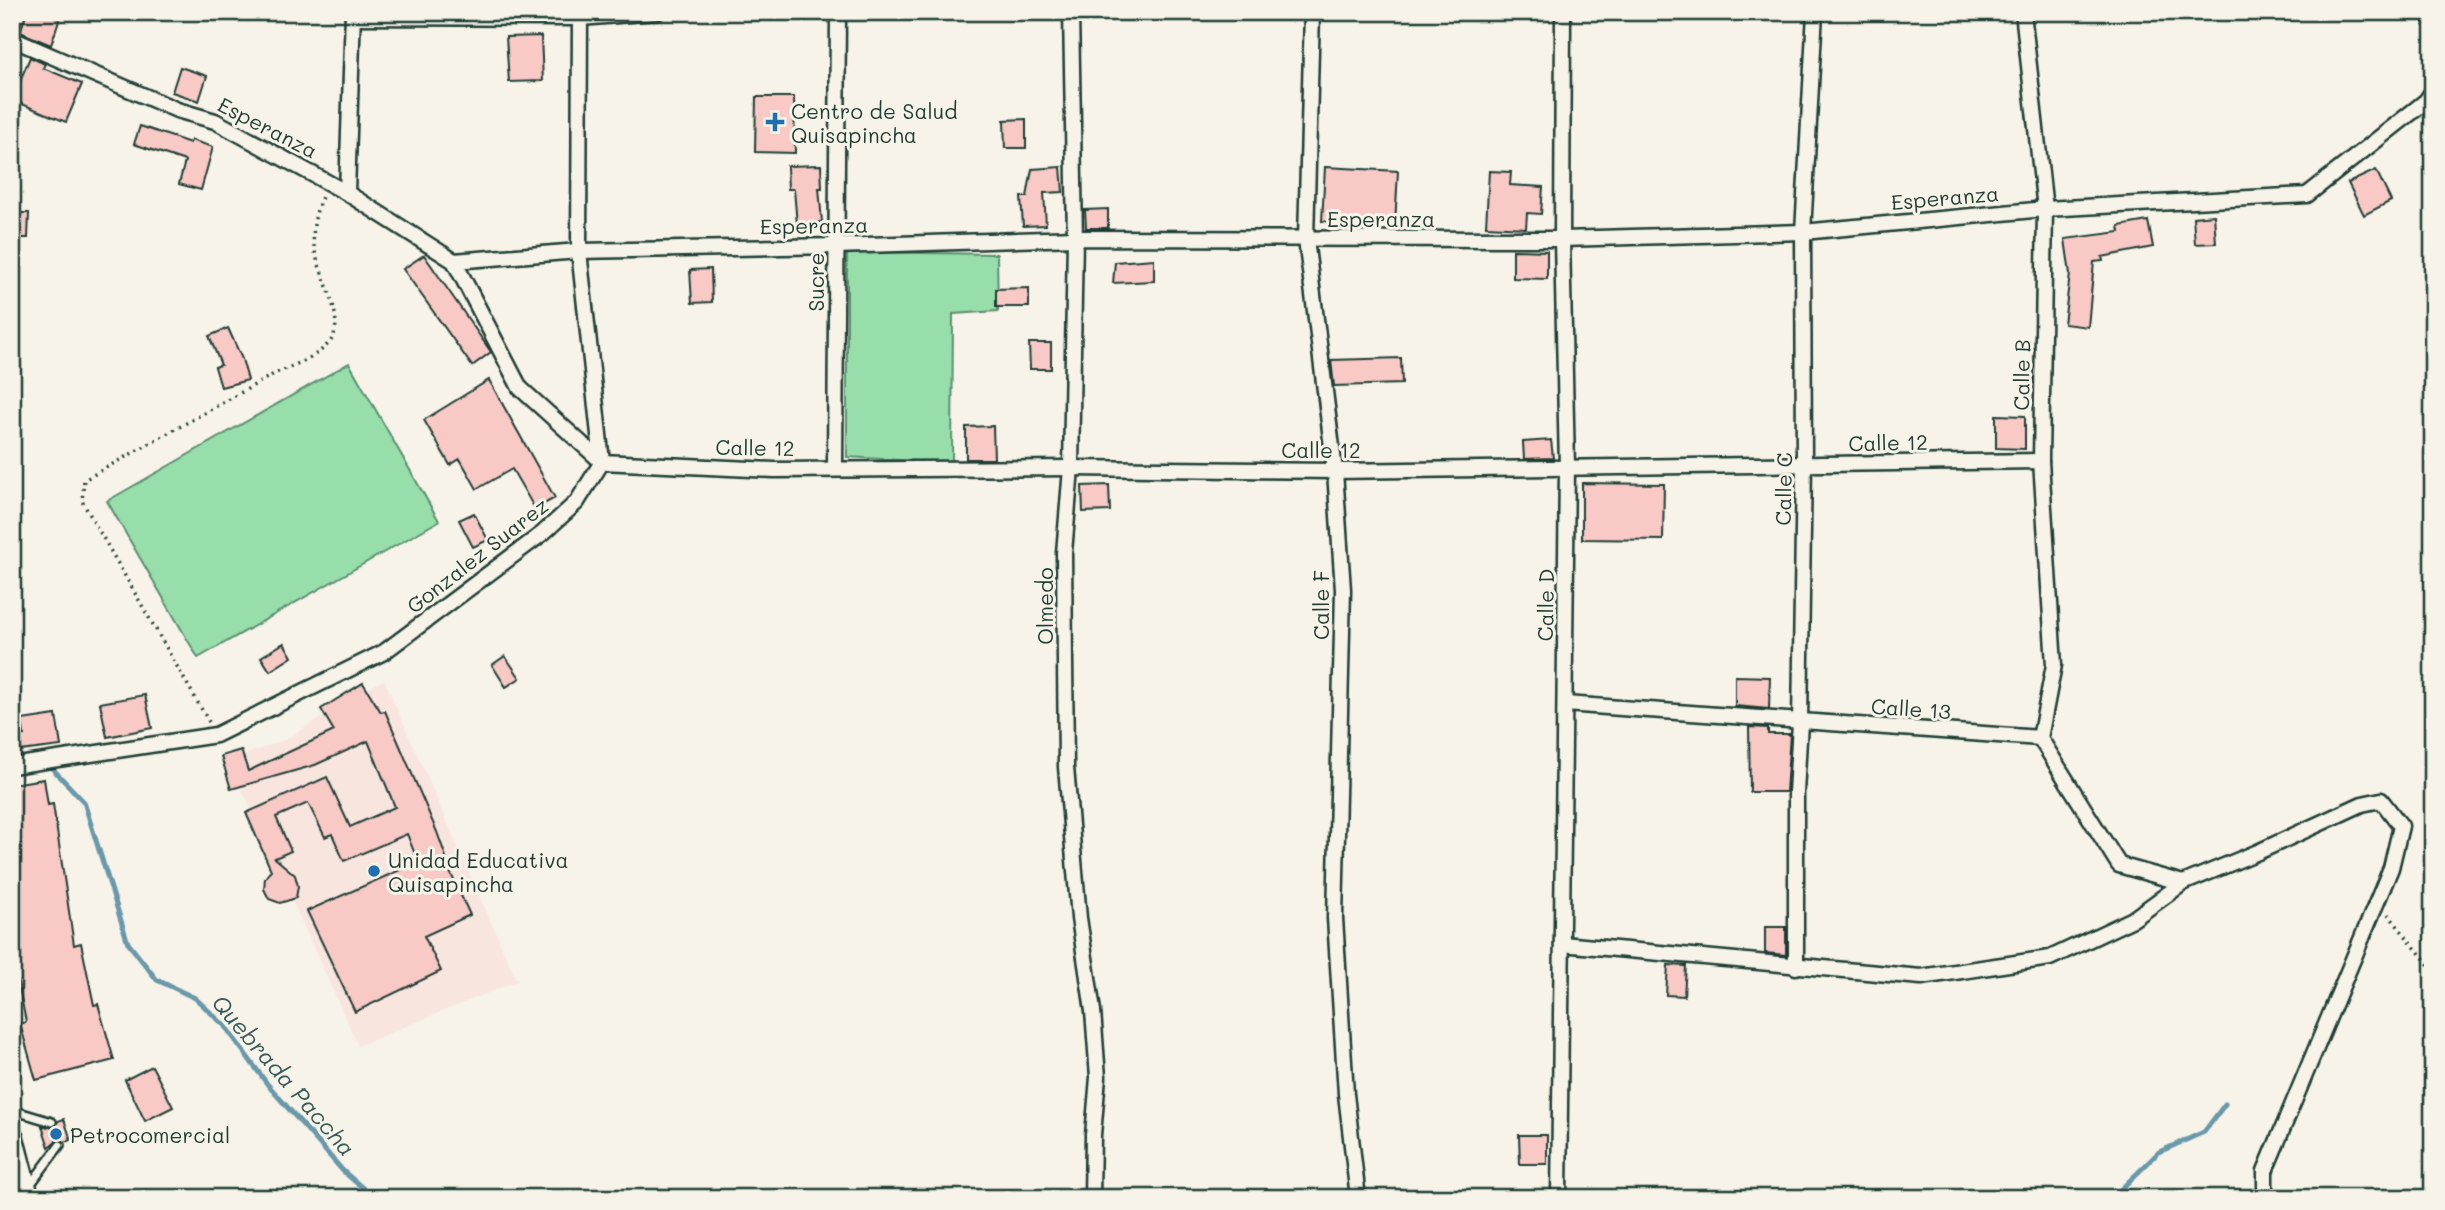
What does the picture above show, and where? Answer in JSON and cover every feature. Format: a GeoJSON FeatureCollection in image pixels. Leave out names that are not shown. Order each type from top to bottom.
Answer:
{"type":"FeatureCollection","features":[{"type":"Feature","properties":{"kind":"street"},"geometry":{"type":"LineString","coordinates":[[347,192],[353,15],[580,15],[657,12]]}},
{"type":"Feature","properties":{"kind":"street","name":"Sucre"},"geometry":{"type":"LineString","coordinates":[[835,468],[838,12]]}},
{"type":"Feature","properties":{"kind":"street","name":"Olmedo"},"geometry":{"type":"LineString","coordinates":[[1072,12],[1075,238],[1071,468],[1064,553],[1066,767],[1079,918],[1093,1011],[1098,1077],[1093,1135],[1092,1198]]}},
{"type":"Feature","properties":{"kind":"street","name":"Calle F"},"geometry":{"type":"LineString","coordinates":[[1312,12],[1306,239],[1335,471],[1343,590],[1335,918],[1346,1094],[1358,1198]]}},
{"type":"Feature","properties":{"kind":"street","name":"Calle D"},"geometry":{"type":"LineString","coordinates":[[1559,1198],[1567,467],[1562,239],[1563,12]]}},
{"type":"Feature","properties":{"kind":"street","name":"Calle C"},"geometry":{"type":"LineString","coordinates":[[1796,967],[1796,793],[1800,722],[1804,464],[1802,232],[1815,12]]}},
{"type":"Feature","properties":{"kind":"street","name":"Calle B"},"geometry":{"type":"LineString","coordinates":[[2023,12],[2045,209],[2041,461],[2054,665],[2040,738]]}},
{"type":"Feature","properties":{"kind":"street"},"geometry":{"type":"LineString","coordinates":[[580,15],[579,251],[602,462]]}},
{"type":"Feature","properties":{"kind":"street","name":"Esperanza"},"geometry":{"type":"LineString","coordinates":[[12,39],[177,110],[215,121],[347,192],[454,261],[520,388],[602,462]]}},
{"type":"Feature","properties":{"kind":"street","name":"Esperanza"},"geometry":{"type":"LineString","coordinates":[[454,261],[579,251],[1075,238],[1562,239],[1802,232],[2045,209],[2307,195],[2426,101],[2433,91]]}},
{"type":"Feature","properties":{"kind":"street","name":"Calle 12"},"geometry":{"type":"LineString","coordinates":[[602,462],[774,470],[1071,468],[1335,471],[2041,461]]}},
{"type":"Feature","properties":{"kind":"street","name":"Gonzalez Suarez"},"geometry":{"type":"LineString","coordinates":[[12,766],[216,735],[384,652],[543,533],[577,502],[602,462]]}},
{"type":"Feature","properties":{"kind":"street","name":"Calle 13"},"geometry":{"type":"LineString","coordinates":[[1565,704],[2040,738]]}},
{"type":"Feature","properties":{"kind":"street"},"geometry":{"type":"LineString","coordinates":[[2040,738],[2119,864],[2183,883]]}},
{"type":"Feature","properties":{"kind":"street"},"geometry":{"type":"LineString","coordinates":[[1562,944],[1796,967],[1921,976],[2050,958],[2133,919],[2183,883],[2362,804],[2381,800],[2401,826],[2391,868],[2265,1171],[2265,1198]]}},
{"type":"Feature","properties":{"kind":"street"},"geometry":{"type":"LineString","coordinates":[[12,1137],[27,1194]]}},
{"type":"Feature","properties":{"kind":"lane"},"geometry":{"type":"LineString","coordinates":[[12,1110],[51,1122]]}},
{"type":"Feature","properties":{"kind":"lane"},"geometry":{"type":"LineString","coordinates":[[27,1194],[60,1145]]}},
{"type":"Feature","properties":{"kind":"path"},"geometry":{"type":"LineString","coordinates":[[216,735],[82,501],[84,480],[276,373],[303,362],[329,343],[337,328],[314,247],[316,211],[329,183]]}},
{"type":"Feature","properties":{"kind":"path"},"geometry":{"type":"LineString","coordinates":[[2378,901],[2433,970]]}},
{"type":"Feature","properties":{"kind":"shaded area","name":"Unidad Educativa Quisapincha"},"geometry":{"type":"Polygon","coordinates":[[[384,679],[517,981],[358,1046],[229,761],[286,739],[384,679]]]}},
{"type":"Feature","properties":{"kind":"green space"},"geometry":{"type":"Polygon","coordinates":[[[847,252],[997,254],[998,311],[953,314],[952,463],[847,457],[847,252]]]}},
{"type":"Feature","properties":{"kind":"green space"},"geometry":{"type":"Polygon","coordinates":[[[349,363],[439,521],[198,658],[107,501],[349,363]]]}},
{"type":"Feature","properties":{"kind":"building"},"geometry":{"type":"Polygon","coordinates":[[[27,12],[62,12],[51,45],[20,32],[27,12]]]}},
{"type":"Feature","properties":{"kind":"building"},"geometry":{"type":"Polygon","coordinates":[[[541,36],[543,81],[509,82],[506,37],[541,36]]]}},
{"type":"Feature","properties":{"kind":"building"},"geometry":{"type":"Polygon","coordinates":[[[30,57],[45,64],[43,68],[82,84],[66,122],[12,100],[30,57]]]}},
{"type":"Feature","properties":{"kind":"building"},"geometry":{"type":"Polygon","coordinates":[[[180,67],[207,76],[199,101],[172,92],[180,67]]]}},
{"type":"Feature","properties":{"kind":"building"},"geometry":{"type":"Polygon","coordinates":[[[756,97],[794,97],[795,153],[755,152],[756,97]]]}},
{"type":"Feature","properties":{"kind":"building"},"geometry":{"type":"Polygon","coordinates":[[[1026,119],[1026,148],[1005,148],[1004,120],[1026,119]]]}},
{"type":"Feature","properties":{"kind":"building"},"geometry":{"type":"Polygon","coordinates":[[[140,126],[190,143],[191,140],[213,147],[201,190],[179,184],[185,161],[134,144],[140,126]]]}},
{"type":"Feature","properties":{"kind":"building"},"geometry":{"type":"Polygon","coordinates":[[[821,165],[822,188],[819,188],[822,222],[797,225],[794,189],[788,189],[787,166],[821,165]]]}},
{"type":"Feature","properties":{"kind":"building"},"geometry":{"type":"Polygon","coordinates":[[[1061,167],[1063,192],[1044,193],[1046,225],[1023,226],[1021,197],[1027,197],[1032,169],[1061,167]]]}},
{"type":"Feature","properties":{"kind":"building"},"geometry":{"type":"Polygon","coordinates":[[[1325,167],[1398,171],[1395,225],[1322,221],[1325,167]]]}},
{"type":"Feature","properties":{"kind":"building"},"geometry":{"type":"Polygon","coordinates":[[[2376,170],[2391,201],[2364,215],[2348,183],[2376,170]]]}},
{"type":"Feature","properties":{"kind":"building"},"geometry":{"type":"Polygon","coordinates":[[[1489,171],[1511,172],[1510,185],[1543,187],[1541,214],[1527,213],[1526,228],[1486,226],[1489,171]]]}},
{"type":"Feature","properties":{"kind":"building"},"geometry":{"type":"Polygon","coordinates":[[[1108,209],[1108,228],[1086,228],[1085,210],[1108,209]]]}},
{"type":"Feature","properties":{"kind":"building"},"geometry":{"type":"Polygon","coordinates":[[[12,213],[29,213],[28,238],[12,238],[12,213]]]}},
{"type":"Feature","properties":{"kind":"building"},"geometry":{"type":"Polygon","coordinates":[[[2214,215],[2216,243],[2195,244],[2193,217],[2214,215]]]}},
{"type":"Feature","properties":{"kind":"building"},"geometry":{"type":"Polygon","coordinates":[[[2148,221],[2153,247],[2102,257],[2103,261],[2094,262],[2088,327],[2064,324],[2070,274],[2065,239],[2120,232],[2119,226],[2148,221]]]}},
{"type":"Feature","properties":{"kind":"building"},"geometry":{"type":"Polygon","coordinates":[[[1513,250],[1547,251],[1547,279],[1513,278],[1513,250]]]}},
{"type":"Feature","properties":{"kind":"building"},"geometry":{"type":"Polygon","coordinates":[[[424,255],[491,352],[472,366],[403,269],[424,255]]]}},
{"type":"Feature","properties":{"kind":"building"},"geometry":{"type":"Polygon","coordinates":[[[1154,259],[1154,281],[1113,283],[1115,262],[1154,259]]]}},
{"type":"Feature","properties":{"kind":"building"},"geometry":{"type":"Polygon","coordinates":[[[711,269],[712,302],[692,303],[690,270],[711,269]]]}},
{"type":"Feature","properties":{"kind":"building"},"geometry":{"type":"Polygon","coordinates":[[[1029,288],[1029,307],[996,307],[996,289],[1029,288]]]}},
{"type":"Feature","properties":{"kind":"building"},"geometry":{"type":"Polygon","coordinates":[[[228,328],[248,380],[221,387],[215,367],[221,365],[209,336],[228,328]]]}},
{"type":"Feature","properties":{"kind":"building"},"geometry":{"type":"Polygon","coordinates":[[[1029,343],[1051,343],[1051,369],[1030,369],[1029,343]]]}},
{"type":"Feature","properties":{"kind":"building"},"geometry":{"type":"Polygon","coordinates":[[[1401,358],[1402,384],[1334,386],[1331,360],[1401,358]]]}},
{"type":"Feature","properties":{"kind":"building"},"geometry":{"type":"Polygon","coordinates":[[[489,380],[555,498],[535,509],[512,469],[477,489],[460,459],[450,465],[424,420],[489,380]]]}},
{"type":"Feature","properties":{"kind":"building"},"geometry":{"type":"Polygon","coordinates":[[[1996,415],[2025,416],[2025,449],[1996,448],[1996,415]]]}},
{"type":"Feature","properties":{"kind":"building"},"geometry":{"type":"Polygon","coordinates":[[[993,426],[994,459],[966,459],[966,427],[993,426]]]}},
{"type":"Feature","properties":{"kind":"building"},"geometry":{"type":"Polygon","coordinates":[[[1551,440],[1553,458],[1524,459],[1523,442],[1551,440]]]}},
{"type":"Feature","properties":{"kind":"building"},"geometry":{"type":"Polygon","coordinates":[[[1582,483],[1664,484],[1663,540],[1582,539],[1582,483]]]}},
{"type":"Feature","properties":{"kind":"building"},"geometry":{"type":"Polygon","coordinates":[[[1109,485],[1110,511],[1083,512],[1082,486],[1109,485]]]}},
{"type":"Feature","properties":{"kind":"building"},"geometry":{"type":"Polygon","coordinates":[[[474,513],[488,540],[473,547],[459,520],[474,513]]]}},
{"type":"Feature","properties":{"kind":"building"},"geometry":{"type":"Polygon","coordinates":[[[284,643],[292,657],[270,671],[261,657],[284,643]]]}},
{"type":"Feature","properties":{"kind":"building"},"geometry":{"type":"Polygon","coordinates":[[[505,656],[520,678],[506,687],[492,665],[505,656]]]}},
{"type":"Feature","properties":{"kind":"building"},"geometry":{"type":"Polygon","coordinates":[[[1735,676],[1770,677],[1769,709],[1735,706],[1735,676]]]}},
{"type":"Feature","properties":{"kind":"building"},"geometry":{"type":"Polygon","coordinates":[[[363,683],[381,712],[385,711],[437,832],[447,860],[445,861],[470,915],[424,936],[441,971],[355,1012],[307,911],[418,862],[407,834],[344,861],[332,834],[325,837],[308,803],[276,817],[291,851],[275,858],[295,875],[298,886],[296,898],[280,903],[269,899],[264,889],[265,878],[271,870],[246,813],[327,777],[350,827],[395,807],[368,741],[315,765],[231,789],[221,756],[241,750],[248,771],[334,731],[321,709],[363,683]]]}},
{"type":"Feature","properties":{"kind":"building"},"geometry":{"type":"Polygon","coordinates":[[[145,695],[152,728],[107,737],[100,703],[145,695]]]}},
{"type":"Feature","properties":{"kind":"building"},"geometry":{"type":"Polygon","coordinates":[[[56,715],[61,746],[12,752],[12,736],[24,735],[22,720],[56,715]]]}},
{"type":"Feature","properties":{"kind":"building"},"geometry":{"type":"Polygon","coordinates":[[[1749,727],[1768,728],[1768,734],[1790,734],[1786,792],[1750,792],[1749,727]]]}},
{"type":"Feature","properties":{"kind":"building"},"geometry":{"type":"Polygon","coordinates":[[[44,779],[48,805],[53,804],[74,945],[81,943],[94,1005],[98,1004],[114,1060],[36,1080],[20,1024],[26,1022],[13,957],[12,784],[44,779]]]}},
{"type":"Feature","properties":{"kind":"building"},"geometry":{"type":"Polygon","coordinates":[[[1765,927],[1786,927],[1786,955],[1765,953],[1765,927]]]}},
{"type":"Feature","properties":{"kind":"building"},"geometry":{"type":"Polygon","coordinates":[[[1668,965],[1686,966],[1684,996],[1666,995],[1668,965]]]}},
{"type":"Feature","properties":{"kind":"building"},"geometry":{"type":"Polygon","coordinates":[[[152,1066],[173,1107],[145,1121],[125,1080],[152,1066]]]}},
{"type":"Feature","properties":{"kind":"building"},"geometry":{"type":"Polygon","coordinates":[[[64,1119],[71,1140],[65,1142],[58,1139],[49,1147],[42,1126],[54,1128],[58,1121],[64,1119]]]}},
{"type":"Feature","properties":{"kind":"building"},"geometry":{"type":"Polygon","coordinates":[[[1519,1135],[1547,1135],[1547,1164],[1520,1164],[1519,1135]]]}},
{"type":"Feature","properties":{"kind":"waterway","name":"Quebrada Paccha"},"geometry":{"type":"LineString","coordinates":[[12,722],[25,739]]}},
{"type":"Feature","properties":{"kind":"waterway","name":"Quebrada Paccha"},"geometry":{"type":"LineString","coordinates":[[49,765],[84,802],[128,943],[157,980],[195,998],[225,1026],[268,1085],[343,1171],[374,1198]]}},
{"type":"Feature","properties":{"kind":"waterway"},"geometry":{"type":"LineString","coordinates":[[2112,1198],[2159,1152],[2204,1132],[2225,1104]]}},
{"type":"Feature","properties":{"kind":"place","name":"Centro de Salud Quisapincha"},"geometry":{"type":"Point","coordinates":[775,122]}},
{"type":"Feature","properties":{"kind":"place","name":"Unidad Educativa Quisapincha"},"geometry":{"type":"Point","coordinates":[374,871]}},
{"type":"Feature","properties":{"kind":"place","name":"Petrocomercial"},"geometry":{"type":"Point","coordinates":[56,1134]}}]}
